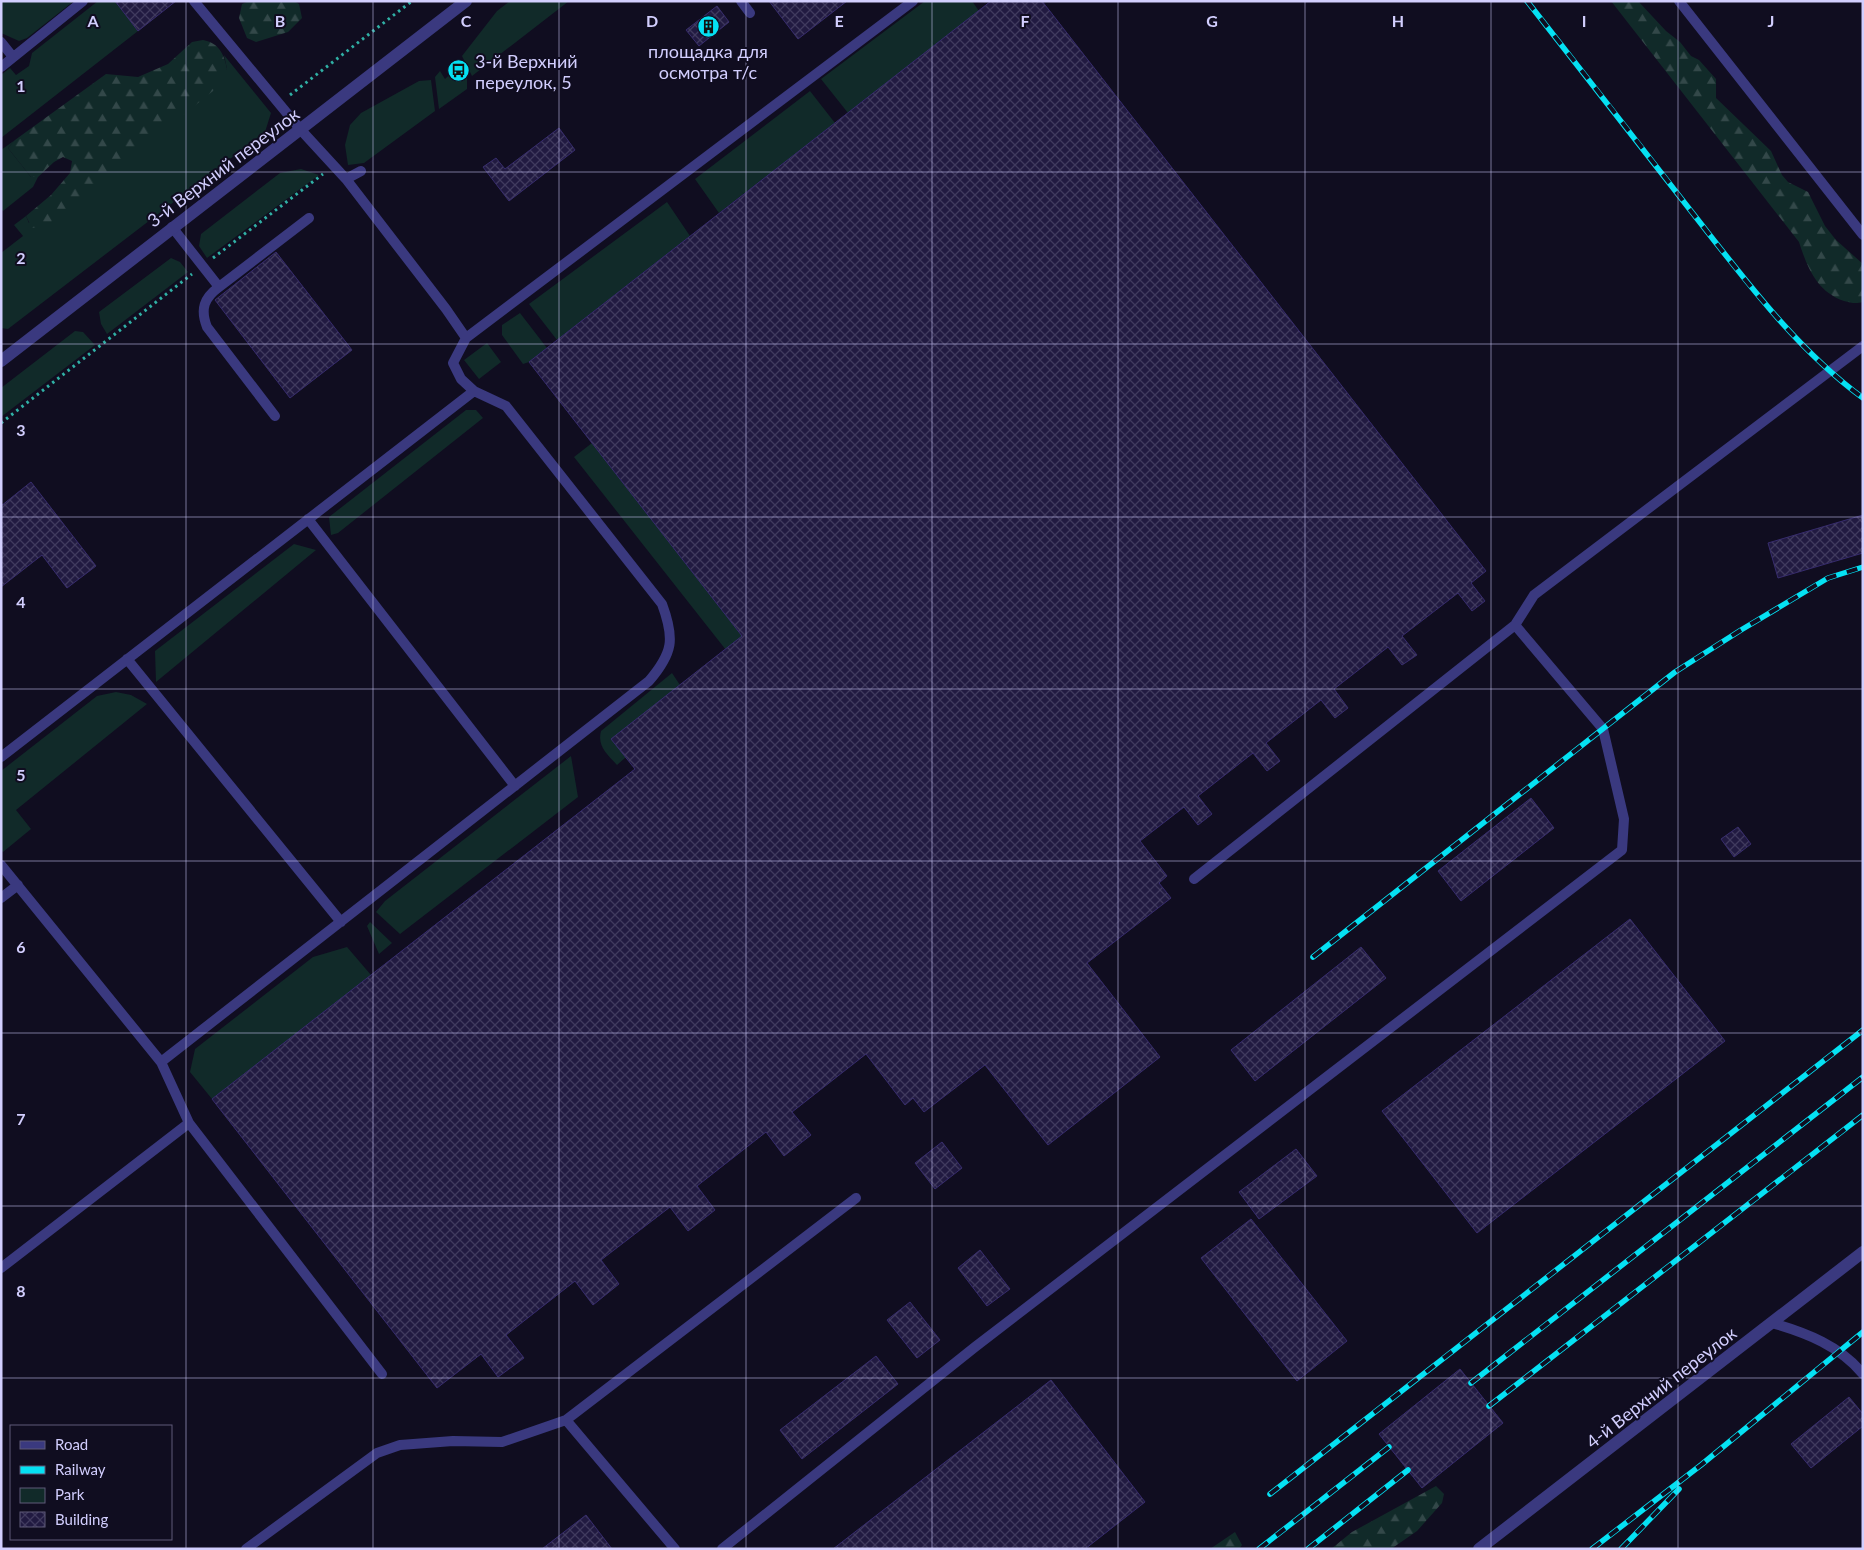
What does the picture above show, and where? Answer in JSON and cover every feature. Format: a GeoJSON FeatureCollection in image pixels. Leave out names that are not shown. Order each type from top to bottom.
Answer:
{"type":"FeatureCollection","features":[{"type":"Feature","properties":{"kind":"street","name":"3-й Верхний переулок"},"geometry":{"type":"LineString","coordinates":[[2,357],[466,1]]}},
{"type":"Feature","properties":{"kind":"street","name":"4-й Верхний переулок"},"geometry":{"type":"LineString","coordinates":[[1479,1549],[1863,1252]]}},
{"type":"Feature","properties":{"kind":"lane"},"geometry":{"type":"LineString","coordinates":[[1,67],[83,1]]}},
{"type":"Feature","properties":{"kind":"lane"},"geometry":{"type":"LineString","coordinates":[[194,1],[278,104],[346,180],[446,309],[466,338]]}},
{"type":"Feature","properties":{"kind":"lane"},"geometry":{"type":"LineString","coordinates":[[741,1],[750,14]]}},
{"type":"Feature","properties":{"kind":"lane"},"geometry":{"type":"LineString","coordinates":[[161,1062],[649,681],[663,665],[670,644],[669,623],[662,604],[506,406],[474,390],[461,379],[453,363],[466,338],[913,1]]}},
{"type":"Feature","properties":{"kind":"lane"},"geometry":{"type":"LineString","coordinates":[[1679,1],[1863,235]]}},
{"type":"Feature","properties":{"kind":"lane"},"geometry":{"type":"LineString","coordinates":[[1,42],[13,57]]}},
{"type":"Feature","properties":{"kind":"lane"},"geometry":{"type":"LineString","coordinates":[[346,180],[361,171]]}},
{"type":"Feature","properties":{"kind":"lane"},"geometry":{"type":"LineString","coordinates":[[275,416],[207,327],[203,311],[204,304],[207,298],[219,287],[309,218]]}},
{"type":"Feature","properties":{"kind":"lane"},"geometry":{"type":"LineString","coordinates":[[172,227],[219,287]]}},
{"type":"Feature","properties":{"kind":"lane"},"geometry":{"type":"LineString","coordinates":[[1194,880],[1516,624],[1534,595],[1863,346]]}},
{"type":"Feature","properties":{"kind":"lane"},"geometry":{"type":"LineString","coordinates":[[1,757],[474,390]]}},
{"type":"Feature","properties":{"kind":"lane"},"geometry":{"type":"LineString","coordinates":[[308,518],[515,786]]}},
{"type":"Feature","properties":{"kind":"lane"},"geometry":{"type":"LineString","coordinates":[[722,1549],[975,1347],[1622,850],[1624,819],[1602,729],[1516,624]]}},
{"type":"Feature","properties":{"kind":"lane"},"geometry":{"type":"LineString","coordinates":[[127,659],[341,922]]}},
{"type":"Feature","properties":{"kind":"lane"},"geometry":{"type":"LineString","coordinates":[[1,865],[161,1062],[189,1123],[382,1374]]}},
{"type":"Feature","properties":{"kind":"lane"},"geometry":{"type":"LineString","coordinates":[[1,898],[18,885]]}},
{"type":"Feature","properties":{"kind":"lane"},"geometry":{"type":"LineString","coordinates":[[1,1268],[189,1123]]}},
{"type":"Feature","properties":{"kind":"lane"},"geometry":{"type":"LineString","coordinates":[[246,1549],[378,1453],[400,1446],[454,1441],[502,1442],[566,1420],[856,1198]]}},
{"type":"Feature","properties":{"kind":"lane"},"geometry":{"type":"LineString","coordinates":[[1772,1323],[1801,1331],[1839,1351],[1863,1374]]}},
{"type":"Feature","properties":{"kind":"lane"},"geometry":{"type":"LineString","coordinates":[[566,1420],[675,1549]]}},
{"type":"Feature","properties":{"kind":"path"},"geometry":{"type":"LineString","coordinates":[[278,104],[412,1]]}},
{"type":"Feature","properties":{"kind":"path"},"geometry":{"type":"LineString","coordinates":[[1,423],[334,166]]}},
{"type":"Feature","properties":{"kind":"green space"},"geometry":{"type":"Polygon","coordinates":[[[1,1],[74,1],[27,38],[19,41],[1,33],[1,1]]]}},
{"type":"Feature","properties":{"kind":"green space"},"geometry":{"type":"Polygon","coordinates":[[[98,1],[118,1],[116,3],[138,31],[1,138],[1,75],[10,68],[16,75],[29,66],[32,53],[98,1]]]}},
{"type":"Feature","properties":{"kind":"green space"},"geometry":{"type":"Polygon","coordinates":[[[249,1],[294,1],[299,4],[302,18],[288,32],[256,42],[247,38],[239,18],[242,4],[249,1]]]}},
{"type":"Feature","properties":{"kind":"green space"},"geometry":{"type":"Polygon","coordinates":[[[510,1],[569,1],[472,76],[462,56],[497,11],[510,1]]]}},
{"type":"Feature","properties":{"kind":"green space"},"geometry":{"type":"Polygon","coordinates":[[[925,1],[972,1],[979,11],[848,113],[821,79],[925,1]]]}},
{"type":"Feature","properties":{"kind":"green space"},"geometry":{"type":"Polygon","coordinates":[[[1611,1],[1638,1],[1716,79],[1716,98],[1771,151],[1782,175],[1788,182],[1808,192],[1825,226],[1836,240],[1863,264],[1863,302],[1844,301],[1827,292],[1820,285],[1810,269],[1799,242],[1611,1]]]}},
{"type":"Feature","properties":{"kind":"green space"},"geometry":{"type":"Polygon","coordinates":[[[209,41],[220,50],[227,69],[213,91],[45,227],[32,228],[26,216],[51,195],[70,173],[72,161],[63,157],[54,162],[38,177],[31,177],[8,148],[15,140],[106,74],[138,77],[168,64],[192,42],[209,41]]]}},
{"type":"Feature","properties":{"kind":"green space"},"geometry":{"type":"Polygon","coordinates":[[[224,55],[271,113],[265,132],[8,329],[1,328],[1,253],[23,236],[14,225],[26,216],[29,223],[227,69],[224,55]]]}},
{"type":"Feature","properties":{"kind":"green space"},"geometry":{"type":"Polygon","coordinates":[[[461,64],[467,75],[467,89],[439,109],[435,77],[440,71],[445,79],[461,64]]]}},
{"type":"Feature","properties":{"kind":"green space"},"geometry":{"type":"Polygon","coordinates":[[[431,80],[435,111],[364,163],[348,165],[345,145],[350,125],[361,113],[419,81],[431,80]]]}},
{"type":"Feature","properties":{"kind":"green space"},"geometry":{"type":"Polygon","coordinates":[[[810,91],[835,123],[719,213],[695,179],[810,91]]]}},
{"type":"Feature","properties":{"kind":"green space"},"geometry":{"type":"Polygon","coordinates":[[[15,140],[8,148],[31,177],[38,177],[33,187],[3,211],[1,209],[1,150],[15,140]]]}},
{"type":"Feature","properties":{"kind":"green space"},"geometry":{"type":"Polygon","coordinates":[[[301,169],[319,175],[207,258],[199,246],[201,234],[280,173],[301,169]]]}},
{"type":"Feature","properties":{"kind":"green space"},"geometry":{"type":"Polygon","coordinates":[[[667,202],[690,236],[557,340],[529,304],[667,202]]]}},
{"type":"Feature","properties":{"kind":"green space"},"geometry":{"type":"Polygon","coordinates":[[[171,258],[180,262],[188,272],[107,334],[101,324],[99,312],[171,258]]]}},
{"type":"Feature","properties":{"kind":"green space"},"geometry":{"type":"Polygon","coordinates":[[[520,313],[547,348],[529,362],[523,364],[502,335],[502,325],[520,313]]]}},
{"type":"Feature","properties":{"kind":"green space"},"geometry":{"type":"Polygon","coordinates":[[[75,331],[83,332],[95,345],[1,417],[1,388],[75,331]]]}},
{"type":"Feature","properties":{"kind":"green space"},"geometry":{"type":"Polygon","coordinates":[[[487,343],[501,362],[479,379],[464,360],[487,343]]]}},
{"type":"Feature","properties":{"kind":"green space"},"geometry":{"type":"Polygon","coordinates":[[[466,410],[476,410],[483,418],[338,533],[331,535],[329,517],[466,410]]]}},
{"type":"Feature","properties":{"kind":"green space"},"geometry":{"type":"Polygon","coordinates":[[[592,443],[742,636],[726,650],[574,457],[592,443]]]}},
{"type":"Feature","properties":{"kind":"green space"},"geometry":{"type":"Polygon","coordinates":[[[294,544],[316,550],[156,682],[155,651],[294,544]]]}},
{"type":"Feature","properties":{"kind":"green space"},"geometry":{"type":"Polygon","coordinates":[[[672,673],[680,685],[626,757],[617,765],[606,753],[600,741],[601,731],[672,673]]]}},
{"type":"Feature","properties":{"kind":"green space"},"geometry":{"type":"Polygon","coordinates":[[[116,692],[131,695],[147,704],[16,810],[31,829],[3,852],[1,850],[1,771],[97,696],[116,692]]]}},
{"type":"Feature","properties":{"kind":"green space"},"geometry":{"type":"Polygon","coordinates":[[[571,756],[578,797],[400,934],[376,912],[385,901],[571,756]]]}},
{"type":"Feature","properties":{"kind":"green space"},"geometry":{"type":"Polygon","coordinates":[[[370,922],[392,943],[379,954],[367,926],[370,922]]]}},
{"type":"Feature","properties":{"kind":"green space"},"geometry":{"type":"Polygon","coordinates":[[[347,947],[371,975],[212,1099],[190,1072],[195,1049],[313,957],[347,947]]]}},
{"type":"Feature","properties":{"kind":"green space"},"geometry":{"type":"Polygon","coordinates":[[[1436,1486],[1444,1494],[1442,1503],[1417,1531],[1391,1549],[1331,1549],[1352,1532],[1436,1486]]]}},
{"type":"Feature","properties":{"kind":"green space"},"geometry":{"type":"Polygon","coordinates":[[[1235,1532],[1242,1545],[1239,1549],[1210,1549],[1235,1532]]]}},
{"type":"Feature","properties":{"kind":"building"},"geometry":{"type":"Polygon","coordinates":[[[115,1],[176,1],[138,31],[115,1]]]}},
{"type":"Feature","properties":{"kind":"building"},"geometry":{"type":"Polygon","coordinates":[[[769,1],[847,1],[798,39],[769,1]]]}},
{"type":"Feature","properties":{"kind":"building"},"geometry":{"type":"Polygon","coordinates":[[[991,1],[1042,1],[1486,571],[1471,583],[1485,601],[1472,611],[1458,593],[1402,636],[1417,655],[1402,665],[1388,647],[1334,689],[1348,708],[1335,718],[1321,700],[1266,743],[1280,761],[1267,771],[1253,753],[1198,796],[1212,814],[1198,825],[1184,807],[1140,841],[1167,876],[1159,883],[1171,898],[1087,963],[1160,1057],[1048,1145],[985,1065],[924,1112],[913,1098],[905,1105],[866,1054],[792,1112],[811,1135],[784,1156],[766,1132],[697,1186],[715,1210],[688,1231],[670,1207],[601,1260],[619,1284],[593,1305],[575,1281],[506,1335],[524,1358],[498,1377],[481,1354],[437,1388],[212,1099],[635,769],[611,739],[742,636],[529,362],[991,1]]]}},
{"type":"Feature","properties":{"kind":"building","name":"площадка для осмотра т/с"},"geometry":{"type":"Polygon","coordinates":[[[717,6],[729,22],[699,46],[686,30],[717,6]]]}},
{"type":"Feature","properties":{"kind":"building"},"geometry":{"type":"Polygon","coordinates":[[[559,128],[575,150],[509,201],[483,167],[496,158],[505,169],[559,128]]]}},
{"type":"Feature","properties":{"kind":"building"},"geometry":{"type":"Polygon","coordinates":[[[276,252],[352,350],[290,398],[215,300],[276,252]]]}},
{"type":"Feature","properties":{"kind":"building"},"geometry":{"type":"Polygon","coordinates":[[[31,482],[96,566],[67,588],[42,555],[1,587],[1,506],[31,482]]]}},
{"type":"Feature","properties":{"kind":"building"},"geometry":{"type":"Polygon","coordinates":[[[1863,515],[1863,553],[1778,578],[1768,543],[1863,515]]]}},
{"type":"Feature","properties":{"kind":"building"},"geometry":{"type":"Polygon","coordinates":[[[1531,798],[1554,828],[1461,901],[1438,871],[1531,798]]]}},
{"type":"Feature","properties":{"kind":"building"},"geometry":{"type":"Polygon","coordinates":[[[1738,827],[1751,844],[1734,857],[1721,839],[1738,827]]]}},
{"type":"Feature","properties":{"kind":"building"},"geometry":{"type":"Polygon","coordinates":[[[1630,919],[1725,1041],[1477,1233],[1382,1111],[1630,919]]]}},
{"type":"Feature","properties":{"kind":"building"},"geometry":{"type":"Polygon","coordinates":[[[1361,947],[1386,978],[1255,1081],[1231,1050],[1361,947]]]}},
{"type":"Feature","properties":{"kind":"building"},"geometry":{"type":"Polygon","coordinates":[[[942,1142],[962,1168],[935,1189],[915,1163],[942,1142]]]}},
{"type":"Feature","properties":{"kind":"building"},"geometry":{"type":"Polygon","coordinates":[[[1296,1149],[1317,1176],[1259,1219],[1239,1192],[1296,1149]]]}},
{"type":"Feature","properties":{"kind":"building"},"geometry":{"type":"Polygon","coordinates":[[[1251,1219],[1347,1341],[1297,1381],[1201,1258],[1251,1219]]]}},
{"type":"Feature","properties":{"kind":"building"},"geometry":{"type":"Polygon","coordinates":[[[980,1250],[1010,1289],[987,1306],[958,1268],[980,1250]]]}},
{"type":"Feature","properties":{"kind":"building"},"geometry":{"type":"Polygon","coordinates":[[[910,1302],[940,1340],[917,1358],[887,1320],[910,1302]]]}},
{"type":"Feature","properties":{"kind":"building"},"geometry":{"type":"Polygon","coordinates":[[[876,1356],[898,1384],[802,1459],[780,1430],[876,1356]]]}},
{"type":"Feature","properties":{"kind":"building"},"geometry":{"type":"Polygon","coordinates":[[[1460,1369],[1503,1423],[1422,1488],[1379,1434],[1460,1369]]]}},
{"type":"Feature","properties":{"kind":"building"},"geometry":{"type":"Polygon","coordinates":[[[1051,1380],[1145,1502],[1085,1549],[833,1549],[1051,1380]]]}},
{"type":"Feature","properties":{"kind":"building"},"geometry":{"type":"Polygon","coordinates":[[[1849,1397],[1863,1414],[1863,1426],[1811,1468],[1791,1444],[1849,1397]]]}},
{"type":"Feature","properties":{"kind":"building"},"geometry":{"type":"Polygon","coordinates":[[[586,1515],[612,1549],[542,1549],[586,1515]]]}},
{"type":"Feature","properties":{"kind":"railway"},"geometry":{"type":"LineString","coordinates":[[1527,1],[1730,261],[1771,310],[1815,357],[1863,398]]}},
{"type":"Feature","properties":{"kind":"railway"},"geometry":{"type":"LineString","coordinates":[[1313,957],[1675,672],[1828,578],[1863,567]]}},
{"type":"Feature","properties":{"kind":"railway"},"geometry":{"type":"LineString","coordinates":[[1270,1494],[1863,1030]]}},
{"type":"Feature","properties":{"kind":"railway"},"geometry":{"type":"LineString","coordinates":[[1471,1383],[1863,1077]]}},
{"type":"Feature","properties":{"kind":"railway"},"geometry":{"type":"LineString","coordinates":[[1489,1406],[1863,1115]]}},
{"type":"Feature","properties":{"kind":"railway"},"geometry":{"type":"LineString","coordinates":[[1592,1549],[1701,1465],[1863,1332]]}},
{"type":"Feature","properties":{"kind":"railway"},"geometry":{"type":"LineString","coordinates":[[1259,1549],[1389,1447]]}},
{"type":"Feature","properties":{"kind":"railway"},"geometry":{"type":"LineString","coordinates":[[1308,1549],[1408,1470]]}},
{"type":"Feature","properties":{"kind":"railway"},"geometry":{"type":"LineString","coordinates":[[1621,1549],[1679,1489]]}},
{"type":"Feature","properties":{"kind":"place","name":"площадка для осмотра т/с"},"geometry":{"type":"Point","coordinates":[708,26]}},
{"type":"Feature","properties":{"kind":"place","name":"3-й Верхний переулок, 5"},"geometry":{"type":"Point","coordinates":[459,71]}}]}
